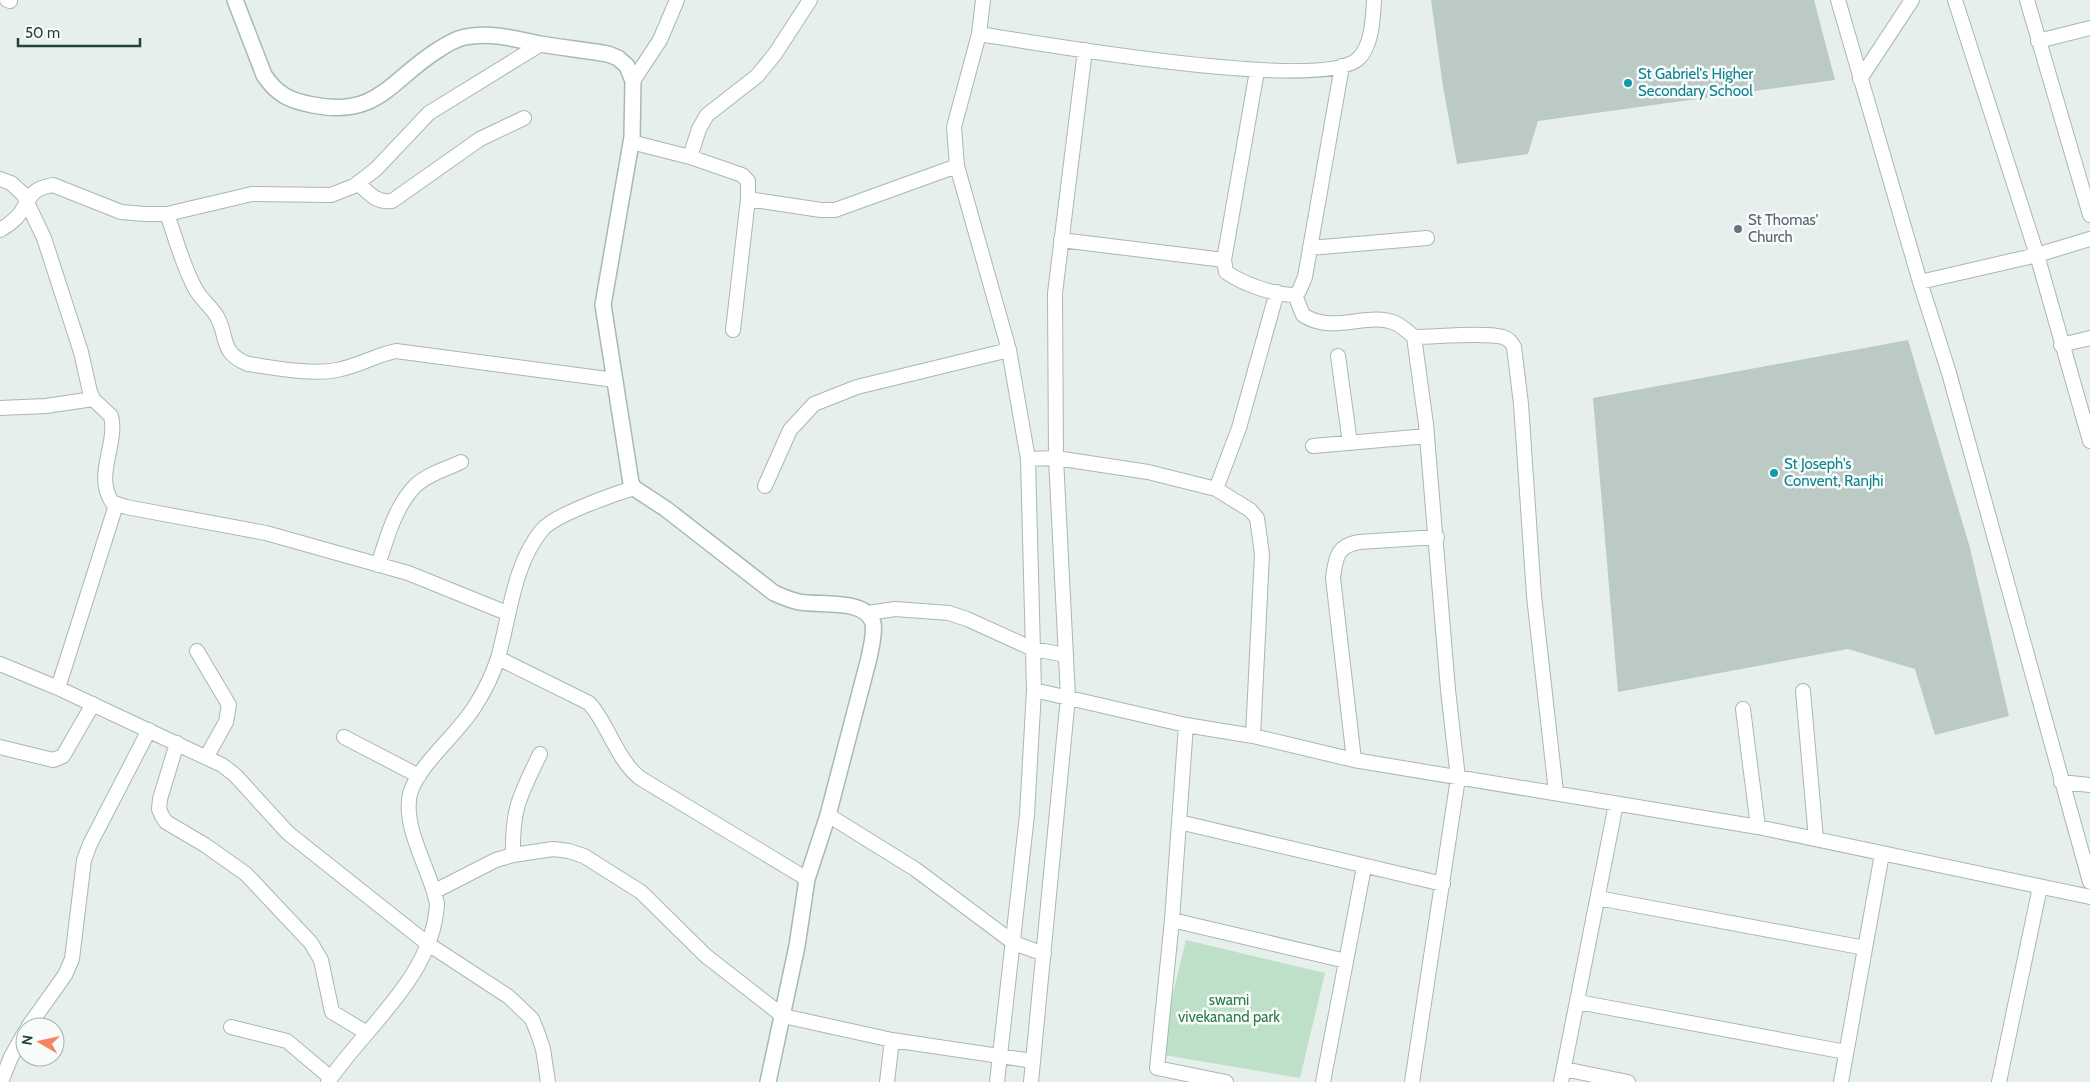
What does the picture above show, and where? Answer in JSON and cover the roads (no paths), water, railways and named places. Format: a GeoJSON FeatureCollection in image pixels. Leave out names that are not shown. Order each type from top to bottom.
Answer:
{"type":"FeatureCollection","features":[{"type":"Feature","properties":{"kind":"street"},"geometry":{"type":"LineString","coordinates":[[234,0],[264,75],[270,85],[278,93],[292,101],[332,109],[351,108],[370,102],[430,55],[456,40],[487,36],[608,54],[618,58],[627,66],[633,81],[632,134],[602,306],[615,380],[628,475],[634,488],[666,509],[757,581],[780,596],[801,602],[849,606],[868,613],[895,610],[949,614],[967,619],[1033,649],[1066,656]]}},
{"type":"Feature","properties":{"kind":"street"},"geometry":{"type":"LineString","coordinates":[[633,81],[660,40],[677,0]]}},
{"type":"Feature","properties":{"kind":"street"},"geometry":{"type":"LineString","coordinates":[[690,157],[699,129],[707,115],[757,76],[775,54],[810,0]]}},
{"type":"Feature","properties":{"kind":"street"},"geometry":{"type":"LineString","coordinates":[[983,0],[979,34],[954,127],[957,166],[1009,350],[1028,459],[1034,690],[1027,815],[997,1082]]}},
{"type":"Feature","properties":{"kind":"street"},"geometry":{"type":"LineString","coordinates":[[979,34],[1085,50],[1258,71],[1312,71],[1342,66],[1358,59],[1366,48],[1372,0]]}},
{"type":"Feature","properties":{"kind":"street"},"geometry":{"type":"LineString","coordinates":[[1838,0],[1920,282],[1949,373],[2090,882]]}},
{"type":"Feature","properties":{"kind":"street"},"geometry":{"type":"LineString","coordinates":[[1860,80],[1912,0]]}},
{"type":"Feature","properties":{"kind":"street"},"geometry":{"type":"LineString","coordinates":[[1955,0],[2037,255],[2061,345],[2090,441]]}},
{"type":"Feature","properties":{"kind":"street"},"geometry":{"type":"LineString","coordinates":[[2027,0],[2090,215]]}},
{"type":"Feature","properties":{"kind":"street"},"geometry":{"type":"LineString","coordinates":[[2038,41],[2090,28]]}},
{"type":"Feature","properties":{"kind":"street"},"geometry":{"type":"LineString","coordinates":[[0,230],[13,222],[33,192],[41,187],[53,185],[121,212],[167,214],[252,194],[331,195],[358,183],[376,169],[429,113],[541,44]]}},
{"type":"Feature","properties":{"kind":"street"},"geometry":{"type":"LineString","coordinates":[[1031,1082],[1068,697],[1056,458],[1055,293],[1085,50]]}},
{"type":"Feature","properties":{"kind":"street"},"geometry":{"type":"LineString","coordinates":[[1295,296],[1305,277],[1342,66]]}},
{"type":"Feature","properties":{"kind":"street"},"geometry":{"type":"LineString","coordinates":[[1258,71],[1224,260],[1226,272],[1233,277],[1295,296]]}},
{"type":"Feature","properties":{"kind":"street"},"geometry":{"type":"LineString","coordinates":[[358,183],[375,199],[383,202],[392,201],[480,139],[524,118]]}},
{"type":"Feature","properties":{"kind":"street"},"geometry":{"type":"LineString","coordinates":[[632,134],[742,175],[748,181],[748,199],[733,330]]}},
{"type":"Feature","properties":{"kind":"street"},"geometry":{"type":"LineString","coordinates":[[748,199],[828,210],[957,166]]}},
{"type":"Feature","properties":{"kind":"street"},"geometry":{"type":"LineString","coordinates":[[0,179],[18,187],[44,238],[93,399],[111,416],[113,422],[105,480],[108,496],[116,505],[266,533],[408,573],[507,612]]}},
{"type":"Feature","properties":{"kind":"street"},"geometry":{"type":"LineString","coordinates":[[167,214],[193,283],[200,297],[216,315],[224,342],[234,356],[261,366],[334,370],[381,354],[405,352],[615,380]]}},
{"type":"Feature","properties":{"kind":"street"},"geometry":{"type":"LineString","coordinates":[[1310,248],[1427,238]]}},
{"type":"Feature","properties":{"kind":"street"},"geometry":{"type":"LineString","coordinates":[[1920,282],[2037,255],[2090,239]]}},
{"type":"Feature","properties":{"kind":"street"},"geometry":{"type":"LineString","coordinates":[[1061,240],[1224,260]]}},
{"type":"Feature","properties":{"kind":"street"},"geometry":{"type":"LineString","coordinates":[[1216,489],[1239,428],[1277,292]]}},
{"type":"Feature","properties":{"kind":"street"},"geometry":{"type":"LineString","coordinates":[[1295,296],[1302,315],[1317,322],[1337,324],[1382,320],[1394,322],[1414,337],[1504,337],[1514,347],[1521,404],[1534,596],[1556,792]]}},
{"type":"Feature","properties":{"kind":"street"},"geometry":{"type":"LineString","coordinates":[[1412,1082],[1458,778],[1448,690],[1437,537],[1427,436],[1414,337]]}},
{"type":"Feature","properties":{"kind":"street"},"geometry":{"type":"LineString","coordinates":[[2061,345],[2090,338]]}},
{"type":"Feature","properties":{"kind":"street"},"geometry":{"type":"LineString","coordinates":[[765,486],[790,430],[814,404],[857,387],[1009,350]]}},
{"type":"Feature","properties":{"kind":"street"},"geometry":{"type":"LineString","coordinates":[[1338,356],[1350,443]]}},
{"type":"Feature","properties":{"kind":"street"},"geometry":{"type":"LineString","coordinates":[[0,408],[46,406],[93,399]]}},
{"type":"Feature","properties":{"kind":"street"},"geometry":{"type":"LineString","coordinates":[[1313,446],[1427,436]]}},
{"type":"Feature","properties":{"kind":"street"},"geometry":{"type":"LineString","coordinates":[[1028,459],[1056,458],[1148,472],[1216,489],[1250,510],[1257,518],[1262,554],[1253,736]]}},
{"type":"Feature","properties":{"kind":"street"},"geometry":{"type":"LineString","coordinates":[[378,565],[390,528],[408,495],[428,477],[461,462]]}},
{"type":"Feature","properties":{"kind":"street"},"geometry":{"type":"LineString","coordinates":[[231,1027],[286,1041],[330,1080],[406,985],[428,944],[436,917],[435,891],[410,817],[410,795],[419,776],[464,724],[476,706],[498,658],[507,612],[524,562],[542,529],[556,519],[617,493],[634,488]]}},
{"type":"Feature","properties":{"kind":"street"},"geometry":{"type":"LineString","coordinates":[[58,688],[116,505]]}},
{"type":"Feature","properties":{"kind":"street"},"geometry":{"type":"LineString","coordinates":[[1354,760],[1333,578],[1338,553],[1346,544],[1437,537]]}},
{"type":"Feature","properties":{"kind":"street"},"geometry":{"type":"LineString","coordinates":[[768,1082],[783,1016],[807,879],[828,815],[869,658],[874,632],[868,613]]}},
{"type":"Feature","properties":{"kind":"street"},"geometry":{"type":"LineString","coordinates":[[197,651],[229,705],[226,722],[207,756]]}},
{"type":"Feature","properties":{"kind":"street"},"geometry":{"type":"LineString","coordinates":[[498,658],[589,703],[596,711],[632,771],[807,879]]}},
{"type":"Feature","properties":{"kind":"street"},"geometry":{"type":"LineString","coordinates":[[0,664],[58,688],[207,756],[235,776],[288,833],[428,944],[509,997],[532,1019],[543,1049],[548,1082]]}},
{"type":"Feature","properties":{"kind":"street"},"geometry":{"type":"LineString","coordinates":[[1034,690],[1186,725],[1253,736],[1354,760],[1758,827],[2090,897]]}},
{"type":"Feature","properties":{"kind":"street"},"geometry":{"type":"LineString","coordinates":[[1803,691],[1816,839]]}},
{"type":"Feature","properties":{"kind":"street"},"geometry":{"type":"LineString","coordinates":[[0,747],[52,760],[59,759],[63,756],[93,704]]}},
{"type":"Feature","properties":{"kind":"street"},"geometry":{"type":"LineString","coordinates":[[1743,709],[1758,827]]}},
{"type":"Feature","properties":{"kind":"street"},"geometry":{"type":"LineString","coordinates":[[1186,725],[1172,920],[1156,1075],[1226,1082]]}},
{"type":"Feature","properties":{"kind":"street"},"geometry":{"type":"LineString","coordinates":[[35,1017],[65,976],[72,960],[84,860],[90,844],[148,730]]}},
{"type":"Feature","properties":{"kind":"street"},"geometry":{"type":"LineString","coordinates":[[344,737],[419,776]]}},
{"type":"Feature","properties":{"kind":"street"},"geometry":{"type":"LineString","coordinates":[[177,743],[160,799],[159,809],[162,816],[166,822],[205,844],[238,868],[266,895],[318,952],[324,971],[332,1012],[367,1033]]}},
{"type":"Feature","properties":{"kind":"street"},"geometry":{"type":"LineString","coordinates":[[512,855],[514,813],[518,799],[540,754]]}},
{"type":"Feature","properties":{"kind":"street"},"geometry":{"type":"LineString","coordinates":[[2061,782],[2090,785]]}},
{"type":"Feature","properties":{"kind":"street"},"geometry":{"type":"LineString","coordinates":[[1616,804],[1562,1075],[1628,1082]]}},
{"type":"Feature","properties":{"kind":"street"},"geometry":{"type":"LineString","coordinates":[[828,815],[915,870],[1014,943],[1044,954]]}},
{"type":"Feature","properties":{"kind":"street"},"geometry":{"type":"LineString","coordinates":[[1179,822],[1364,867],[1443,884]]}},
{"type":"Feature","properties":{"kind":"street"},"geometry":{"type":"LineString","coordinates":[[435,891],[496,860],[512,855],[553,849],[569,851],[584,856],[641,892],[706,956],[783,1016],[892,1040],[1033,1061]]}},
{"type":"Feature","properties":{"kind":"street"},"geometry":{"type":"LineString","coordinates":[[1841,1082],[1882,854]]}},
{"type":"Feature","properties":{"kind":"street"},"geometry":{"type":"LineString","coordinates":[[1323,1082],[1364,867]]}},
{"type":"Feature","properties":{"kind":"street"},"geometry":{"type":"LineString","coordinates":[[1999,1082],[2040,887]]}},
{"type":"Feature","properties":{"kind":"street"},"geometry":{"type":"LineString","coordinates":[[1598,898],[1865,948]]}},
{"type":"Feature","properties":{"kind":"street"},"geometry":{"type":"LineString","coordinates":[[1172,920],[1346,961]]}},
{"type":"Feature","properties":{"kind":"street"},"geometry":{"type":"LineString","coordinates":[[1578,1002],[1846,1052]]}},
{"type":"Feature","properties":{"kind":"street"},"geometry":{"type":"LineString","coordinates":[[887,1082],[892,1040]]}},
{"type":"Feature","properties":{"kind":"street"},"geometry":{"type":"LineString","coordinates":[[1,1082],[15,1049]]}},
{"type":"Feature","properties":{"kind":"place","name":"St Gabriel's Higher Secondary School"},"geometry":{"type":"Point","coordinates":[1628,83]}},
{"type":"Feature","properties":{"kind":"place","name":"St Thomas' Church"},"geometry":{"type":"Point","coordinates":[1738,229]}},
{"type":"Feature","properties":{"kind":"place","name":"St Joseph's Convent, Ranjhi"},"geometry":{"type":"Point","coordinates":[1774,473]}},
{"type":"Feature","properties":{"kind":"park label","name":"swami vivekanand park"},"geometry":{"type":"Point","coordinates":[1229,1008]}}]}
